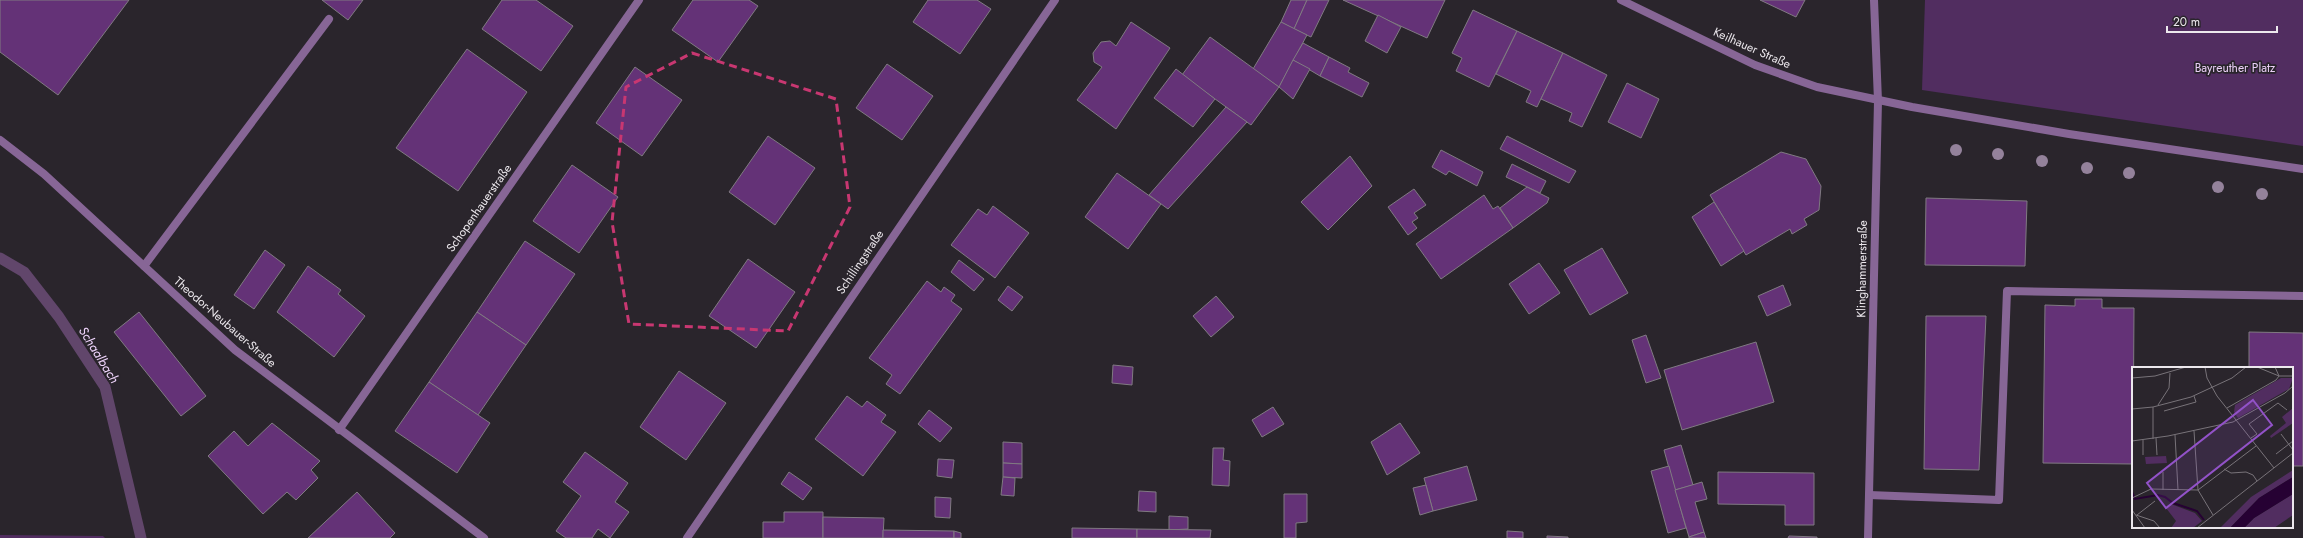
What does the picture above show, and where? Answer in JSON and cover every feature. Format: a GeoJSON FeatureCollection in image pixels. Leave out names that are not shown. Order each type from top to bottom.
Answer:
{"type":"FeatureCollection","features":[{"type":"Feature","properties":{"kind":"street","name":"Schopenhauerstraße"},"geometry":{"type":"LineString","coordinates":[[339,430],[639,0]]}},
{"type":"Feature","properties":{"kind":"street","name":"Schillingstraße"},"geometry":{"type":"LineString","coordinates":[[687,538],[1055,0]]}},
{"type":"Feature","properties":{"kind":"street","name":"Keilhauer Straße"},"geometry":{"type":"LineString","coordinates":[[1622,0],[1755,65],[1817,87],[1878,101]]}},
{"type":"Feature","properties":{"kind":"street","name":"Klinghammerstraße"},"geometry":{"type":"LineString","coordinates":[[1868,538],[1878,101],[1874,0]]}},
{"type":"Feature","properties":{"kind":"street"},"geometry":{"type":"LineString","coordinates":[[144,266],[329,19]]}},
{"type":"Feature","properties":{"kind":"street"},"geometry":{"type":"LineString","coordinates":[[1878,101],[2069,134],[2303,169]]}},
{"type":"Feature","properties":{"kind":"street","name":"Theodor-Neubauer-Straße"},"geometry":{"type":"LineString","coordinates":[[0,140],[44,174],[235,350],[484,538]]}},
{"type":"Feature","properties":{"kind":"street"},"geometry":{"type":"LineString","coordinates":[[1869,496],[1999,500],[2006,290],[2303,296]]}},
{"type":"Feature","properties":{"kind":"highlighted area"},"geometry":{"type":"Polygon","coordinates":[[[692,53],[836,99],[850,207],[788,331],[629,324],[612,222],[626,87],[692,53]]]}},
{"type":"Feature","properties":{"kind":"green space","name":"Bayreuther Platz"},"geometry":{"type":"Polygon","coordinates":[[[1925,0],[2303,0],[2303,146],[1922,90],[1925,0]]]}},
{"type":"Feature","properties":{"kind":"green space"},"geometry":{"type":"Polygon","coordinates":[[[0,535],[103,536],[105,538],[0,538],[0,535]]]}},
{"type":"Feature","properties":{"kind":"building"},"geometry":{"type":"Polygon","coordinates":[[[0,0],[129,0],[58,95],[0,52],[0,0]]]}},
{"type":"Feature","properties":{"kind":"building"},"geometry":{"type":"Polygon","coordinates":[[[322,0],[363,0],[348,20],[322,0]]]}},
{"type":"Feature","properties":{"kind":"building"},"geometry":{"type":"Polygon","coordinates":[[[502,0],[536,0],[573,26],[541,71],[482,29],[502,0]]]}},
{"type":"Feature","properties":{"kind":"building"},"geometry":{"type":"Polygon","coordinates":[[[693,0],[749,0],[758,6],[718,62],[672,30],[693,0]]]}},
{"type":"Feature","properties":{"kind":"building"},"geometry":{"type":"Polygon","coordinates":[[[928,0],[977,0],[991,9],[960,54],[913,22],[928,0]]]}},
{"type":"Feature","properties":{"kind":"building"},"geometry":{"type":"Polygon","coordinates":[[[1291,0],[1307,0],[1294,29],[1281,22],[1291,0]]]}},
{"type":"Feature","properties":{"kind":"building"},"geometry":{"type":"Polygon","coordinates":[[[1307,0],[1329,0],[1311,37],[1294,29],[1307,0]]]}},
{"type":"Feature","properties":{"kind":"building"},"geometry":{"type":"Polygon","coordinates":[[[1343,0],[1445,0],[1427,38],[1343,0]]]}},
{"type":"Feature","properties":{"kind":"building"},"geometry":{"type":"Polygon","coordinates":[[[1760,0],[1805,0],[1796,17],[1760,0]]]}},
{"type":"Feature","properties":{"kind":"building"},"geometry":{"type":"Polygon","coordinates":[[[1473,10],[1517,31],[1489,87],[1456,71],[1462,58],[1452,53],[1473,10]]]}},
{"type":"Feature","properties":{"kind":"building"},"geometry":{"type":"Polygon","coordinates":[[[1378,15],[1401,27],[1387,53],[1365,41],[1378,15]]]}},
{"type":"Feature","properties":{"kind":"building"},"geometry":{"type":"Polygon","coordinates":[[[1131,22],[1170,48],[1116,129],[1077,100],[1102,67],[1094,62],[1093,53],[1101,42],[1110,41],[1116,46],[1131,22]]]}},
{"type":"Feature","properties":{"kind":"building"},"geometry":{"type":"Polygon","coordinates":[[[1281,22],[1307,35],[1279,87],[1253,69],[1281,22]]]}},
{"type":"Feature","properties":{"kind":"building"},"geometry":{"type":"Polygon","coordinates":[[[1517,31],[1563,53],[1537,107],[1526,102],[1531,91],[1496,74],[1517,31]]]}},
{"type":"Feature","properties":{"kind":"building"},"geometry":{"type":"Polygon","coordinates":[[[1210,37],[1279,87],[1251,125],[1182,75],[1210,37]]]}},
{"type":"Feature","properties":{"kind":"building"},"geometry":{"type":"Polygon","coordinates":[[[1303,43],[1329,57],[1320,76],[1293,60],[1303,43]]]}},
{"type":"Feature","properties":{"kind":"building"},"geometry":{"type":"Polygon","coordinates":[[[467,49],[527,92],[458,191],[396,148],[467,49]]]}},
{"type":"Feature","properties":{"kind":"building"},"geometry":{"type":"Polygon","coordinates":[[[1563,53],[1607,75],[1582,127],[1569,121],[1572,113],[1541,99],[1563,53]]]}},
{"type":"Feature","properties":{"kind":"building"},"geometry":{"type":"Polygon","coordinates":[[[1329,57],[1350,68],[1348,72],[1369,83],[1362,97],[1320,76],[1329,57]]]}},
{"type":"Feature","properties":{"kind":"building"},"geometry":{"type":"Polygon","coordinates":[[[1293,60],[1310,69],[1293,99],[1279,87],[1293,60]]]}},
{"type":"Feature","properties":{"kind":"building"},"geometry":{"type":"Polygon","coordinates":[[[887,64],[933,96],[902,140],[856,108],[887,64]]]}},
{"type":"Feature","properties":{"kind":"building"},"geometry":{"type":"Polygon","coordinates":[[[635,67],[682,100],[642,156],[596,123],[635,67]]]}},
{"type":"Feature","properties":{"kind":"building"},"geometry":{"type":"Polygon","coordinates":[[[1176,69],[1215,99],[1193,127],[1154,98],[1176,69]]]}},
{"type":"Feature","properties":{"kind":"building"},"geometry":{"type":"Polygon","coordinates":[[[1627,83],[1659,99],[1641,138],[1608,122],[1627,83]]]}},
{"type":"Feature","properties":{"kind":"building"},"geometry":{"type":"Polygon","coordinates":[[[1226,107],[1247,122],[1168,209],[1149,195],[1226,107]]]}},
{"type":"Feature","properties":{"kind":"building"},"geometry":{"type":"Polygon","coordinates":[[[768,136],[815,168],[775,225],[729,192],[768,136]]]}},
{"type":"Feature","properties":{"kind":"building"},"geometry":{"type":"Polygon","coordinates":[[[1507,136],[1576,171],[1569,183],[1500,149],[1507,136]]]}},
{"type":"Feature","properties":{"kind":"building"},"geometry":{"type":"Polygon","coordinates":[[[1441,150],[1483,172],[1477,186],[1449,171],[1446,175],[1432,167],[1441,150]]]}},
{"type":"Feature","properties":{"kind":"building"},"geometry":{"type":"Polygon","coordinates":[[[1781,152],[1806,159],[1821,186],[1819,210],[1804,219],[1807,225],[1792,234],[1790,229],[1746,255],[1710,195],[1781,152]]]}},
{"type":"Feature","properties":{"kind":"building"},"geometry":{"type":"Polygon","coordinates":[[[1350,156],[1372,186],[1328,230],[1301,202],[1350,156]]]}},
{"type":"Feature","properties":{"kind":"building"},"geometry":{"type":"Polygon","coordinates":[[[1512,164],[1546,181],[1540,193],[1506,177],[1512,164]]]}},
{"type":"Feature","properties":{"kind":"building"},"geometry":{"type":"Polygon","coordinates":[[[572,165],[618,197],[579,253],[533,221],[572,165]]]}},
{"type":"Feature","properties":{"kind":"building"},"geometry":{"type":"Polygon","coordinates":[[[1117,173],[1161,204],[1128,249],[1085,217],[1117,173]]]}},
{"type":"Feature","properties":{"kind":"building"},"geometry":{"type":"Polygon","coordinates":[[[1527,187],[1549,198],[1547,203],[1513,228],[1500,208],[1527,187]]]}},
{"type":"Feature","properties":{"kind":"building"},"geometry":{"type":"Polygon","coordinates":[[[1414,189],[1426,205],[1414,213],[1418,218],[1412,222],[1417,228],[1408,235],[1388,207],[1414,189]]]}},
{"type":"Feature","properties":{"kind":"building"},"geometry":{"type":"Polygon","coordinates":[[[1484,195],[1493,209],[1498,206],[1513,228],[1441,279],[1416,244],[1484,195]]]}},
{"type":"Feature","properties":{"kind":"building"},"geometry":{"type":"Polygon","coordinates":[[[1926,198],[2027,201],[2025,266],[1925,265],[1926,198]]]}},
{"type":"Feature","properties":{"kind":"building"},"geometry":{"type":"Polygon","coordinates":[[[1714,202],[1744,251],[1721,266],[1692,217],[1714,202]]]}},
{"type":"Feature","properties":{"kind":"building"},"geometry":{"type":"Polygon","coordinates":[[[993,206],[1029,233],[995,278],[951,245],[978,209],[987,215],[993,206]]]}},
{"type":"Feature","properties":{"kind":"building"},"geometry":{"type":"Polygon","coordinates":[[[525,241],[575,274],[526,345],[477,312],[525,241]]]}},
{"type":"Feature","properties":{"kind":"building"},"geometry":{"type":"Polygon","coordinates":[[[1602,248],[1628,293],[1590,315],[1564,270],[1602,248]]]}},
{"type":"Feature","properties":{"kind":"building"},"geometry":{"type":"Polygon","coordinates":[[[265,250],[285,265],[254,309],[234,295],[265,250]]]}},
{"type":"Feature","properties":{"kind":"building"},"geometry":{"type":"Polygon","coordinates":[[[748,259],[795,292],[756,348],[709,316],[748,259]]]}},
{"type":"Feature","properties":{"kind":"building"},"geometry":{"type":"Polygon","coordinates":[[[959,260],[984,279],[974,291],[951,272],[959,260]]]}},
{"type":"Feature","properties":{"kind":"building"},"geometry":{"type":"Polygon","coordinates":[[[1539,263],[1560,293],[1529,314],[1509,284],[1539,263]]]}},
{"type":"Feature","properties":{"kind":"building"},"geometry":{"type":"Polygon","coordinates":[[[308,266],[341,290],[338,294],[365,316],[334,357],[277,312],[308,266]]]}},
{"type":"Feature","properties":{"kind":"building"},"geometry":{"type":"Polygon","coordinates":[[[927,281],[941,292],[944,287],[955,295],[951,301],[962,309],[900,394],[886,384],[892,375],[869,358],[927,281]]]}},
{"type":"Feature","properties":{"kind":"building"},"geometry":{"type":"Polygon","coordinates":[[[1783,285],[1791,305],[1767,316],[1758,296],[1783,285]]]}},
{"type":"Feature","properties":{"kind":"building"},"geometry":{"type":"Polygon","coordinates":[[[1008,286],[1023,297],[1012,311],[998,300],[1008,286]]]}},
{"type":"Feature","properties":{"kind":"building"},"geometry":{"type":"Polygon","coordinates":[[[1216,296],[1234,317],[1211,337],[1193,316],[1216,296]]]}},
{"type":"Feature","properties":{"kind":"building"},"geometry":{"type":"Polygon","coordinates":[[[2075,299],[2102,299],[2102,308],[2134,308],[2134,367],[2132,367],[2132,464],[2043,463],[2045,305],[2075,306],[2075,299]]]}},
{"type":"Feature","properties":{"kind":"building"},"geometry":{"type":"Polygon","coordinates":[[[139,312],[206,396],[181,416],[114,332],[139,312]]]}},
{"type":"Feature","properties":{"kind":"building"},"geometry":{"type":"Polygon","coordinates":[[[477,312],[526,345],[478,415],[429,382],[477,312]]]}},
{"type":"Feature","properties":{"kind":"building"},"geometry":{"type":"Polygon","coordinates":[[[1926,316],[1986,316],[1979,470],[1924,469],[1926,316]]]}},
{"type":"Feature","properties":{"kind":"building"},"geometry":{"type":"Polygon","coordinates":[[[2249,332],[2303,333],[2303,466],[2293,466],[2293,367],[2249,367],[2249,332]]]}},
{"type":"Feature","properties":{"kind":"building"},"geometry":{"type":"Polygon","coordinates":[[[1646,335],[1661,378],[1646,383],[1632,340],[1646,335]]]}},
{"type":"Feature","properties":{"kind":"building"},"geometry":{"type":"Polygon","coordinates":[[[1756,342],[1774,402],[1682,430],[1664,370],[1756,342]]]}},
{"type":"Feature","properties":{"kind":"building"},"geometry":{"type":"Polygon","coordinates":[[[1113,365],[1133,367],[1132,385],[1112,383],[1113,365]]]}},
{"type":"Feature","properties":{"kind":"building"},"geometry":{"type":"Polygon","coordinates":[[[679,371],[726,403],[686,460],[640,427],[679,371]]]}},
{"type":"Feature","properties":{"kind":"building"},"geometry":{"type":"Polygon","coordinates":[[[429,382],[490,423],[457,473],[395,431],[429,382]]]}},
{"type":"Feature","properties":{"kind":"building"},"geometry":{"type":"Polygon","coordinates":[[[847,396],[862,407],[867,401],[886,415],[881,422],[896,432],[863,476],[815,439],[847,396]]]}},
{"type":"Feature","properties":{"kind":"building"},"geometry":{"type":"Polygon","coordinates":[[[1273,407],[1284,424],[1262,437],[1252,420],[1273,407]]]}},
{"type":"Feature","properties":{"kind":"building"},"geometry":{"type":"Polygon","coordinates":[[[929,410],[952,428],[940,442],[918,424],[929,410]]]}},
{"type":"Feature","properties":{"kind":"building"},"geometry":{"type":"Polygon","coordinates":[[[272,423],[320,461],[311,470],[318,478],[296,500],[287,492],[263,514],[208,456],[234,431],[248,446],[272,423]]]}},
{"type":"Feature","properties":{"kind":"building"},"geometry":{"type":"Polygon","coordinates":[[[1400,423],[1420,453],[1387,475],[1371,442],[1400,423]]]}},
{"type":"Feature","properties":{"kind":"building"},"geometry":{"type":"Polygon","coordinates":[[[1003,442],[1022,443],[1022,464],[1003,463],[1003,442]]]}},
{"type":"Feature","properties":{"kind":"building"},"geometry":{"type":"Polygon","coordinates":[[[1681,445],[1693,485],[1675,490],[1664,450],[1681,445]]]}},
{"type":"Feature","properties":{"kind":"building"},"geometry":{"type":"Polygon","coordinates":[[[1213,448],[1224,448],[1223,460],[1230,461],[1229,486],[1212,485],[1213,448]]]}},
{"type":"Feature","properties":{"kind":"building"},"geometry":{"type":"Polygon","coordinates":[[[585,452],[628,483],[615,502],[629,512],[610,538],[598,529],[592,538],[566,538],[556,531],[581,496],[563,482],[585,452]]]}},
{"type":"Feature","properties":{"kind":"building"},"geometry":{"type":"Polygon","coordinates":[[[938,459],[954,460],[952,478],[937,476],[938,459]]]}},
{"type":"Feature","properties":{"kind":"building"},"geometry":{"type":"Polygon","coordinates":[[[1003,463],[1022,464],[1022,478],[1003,477],[1003,463]]]}},
{"type":"Feature","properties":{"kind":"building"},"geometry":{"type":"Polygon","coordinates":[[[1467,466],[1477,500],[1433,511],[1424,478],[1467,466]]]}},
{"type":"Feature","properties":{"kind":"building"},"geometry":{"type":"Polygon","coordinates":[[[1669,466],[1686,528],[1668,533],[1651,471],[1669,466]]]}},
{"type":"Feature","properties":{"kind":"building"},"geometry":{"type":"Polygon","coordinates":[[[789,472],[812,488],[803,500],[781,484],[789,472]]]}},
{"type":"Feature","properties":{"kind":"building"},"geometry":{"type":"Polygon","coordinates":[[[1718,472],[1814,473],[1814,525],[1785,525],[1785,505],[1718,504],[1718,472]]]}},
{"type":"Feature","properties":{"kind":"building"},"geometry":{"type":"Polygon","coordinates":[[[1003,477],[1015,478],[1014,496],[1001,495],[1003,477]]]}},
{"type":"Feature","properties":{"kind":"building"},"geometry":{"type":"Polygon","coordinates":[[[1702,482],[1707,499],[1695,502],[1704,532],[1689,537],[1675,490],[1702,482]]]}},
{"type":"Feature","properties":{"kind":"building"},"geometry":{"type":"Polygon","coordinates":[[[1426,485],[1433,511],[1420,515],[1413,488],[1426,485]]]}},
{"type":"Feature","properties":{"kind":"building"},"geometry":{"type":"Polygon","coordinates":[[[1139,491],[1156,492],[1156,512],[1138,511],[1139,491]]]}},
{"type":"Feature","properties":{"kind":"building"},"geometry":{"type":"Polygon","coordinates":[[[357,492],[395,533],[390,538],[308,538],[357,492]]]}},
{"type":"Feature","properties":{"kind":"building"},"geometry":{"type":"Polygon","coordinates":[[[1284,494],[1307,494],[1307,522],[1296,523],[1296,538],[1284,538],[1284,494]]]}},
{"type":"Feature","properties":{"kind":"building"},"geometry":{"type":"Polygon","coordinates":[[[935,497],[951,498],[950,518],[935,517],[935,497]]]}},
{"type":"Feature","properties":{"kind":"building"},"geometry":{"type":"Polygon","coordinates":[[[784,512],[823,512],[823,538],[763,538],[763,522],[784,522],[784,512]]]}},
{"type":"Feature","properties":{"kind":"building"},"geometry":{"type":"Polygon","coordinates":[[[1169,516],[1188,517],[1188,529],[1169,530],[1169,516]]]}},
{"type":"Feature","properties":{"kind":"building"},"geometry":{"type":"Polygon","coordinates":[[[823,517],[884,518],[883,538],[823,538],[823,517]]]}},
{"type":"Feature","properties":{"kind":"building"},"geometry":{"type":"Polygon","coordinates":[[[1072,528],[1137,529],[1137,538],[1072,538],[1072,528]]]}},
{"type":"Feature","properties":{"kind":"building"},"geometry":{"type":"Polygon","coordinates":[[[1137,529],[1211,530],[1210,538],[1137,538],[1137,529]]]}},
{"type":"Feature","properties":{"kind":"building"},"geometry":{"type":"Polygon","coordinates":[[[883,530],[954,531],[954,538],[883,538],[883,530]]]}},
{"type":"Feature","properties":{"kind":"building"},"geometry":{"type":"Polygon","coordinates":[[[954,531],[961,533],[961,538],[954,538],[954,531]]]}},
{"type":"Feature","properties":{"kind":"building"},"geometry":{"type":"Polygon","coordinates":[[[1507,531],[1523,532],[1523,538],[1507,538],[1507,531]]]}},
{"type":"Feature","properties":{"kind":"building"},"geometry":{"type":"Polygon","coordinates":[[[1704,532],[1706,538],[1689,538],[1689,537],[1704,532]]]}},
{"type":"Feature","properties":{"kind":"building"},"geometry":{"type":"Polygon","coordinates":[[[1547,536],[1568,537],[1568,538],[1547,538],[1547,536]]]}},
{"type":"Feature","properties":{"kind":"building"},"geometry":{"type":"Polygon","coordinates":[[[1789,536],[1817,537],[1817,538],[1788,538],[1789,536]]]}},
{"type":"Feature","properties":{"kind":"waterway","name":"Schaalbach"},"geometry":{"type":"LineString","coordinates":[[0,258],[24,272],[59,317],[105,387],[141,538]]}}]}
